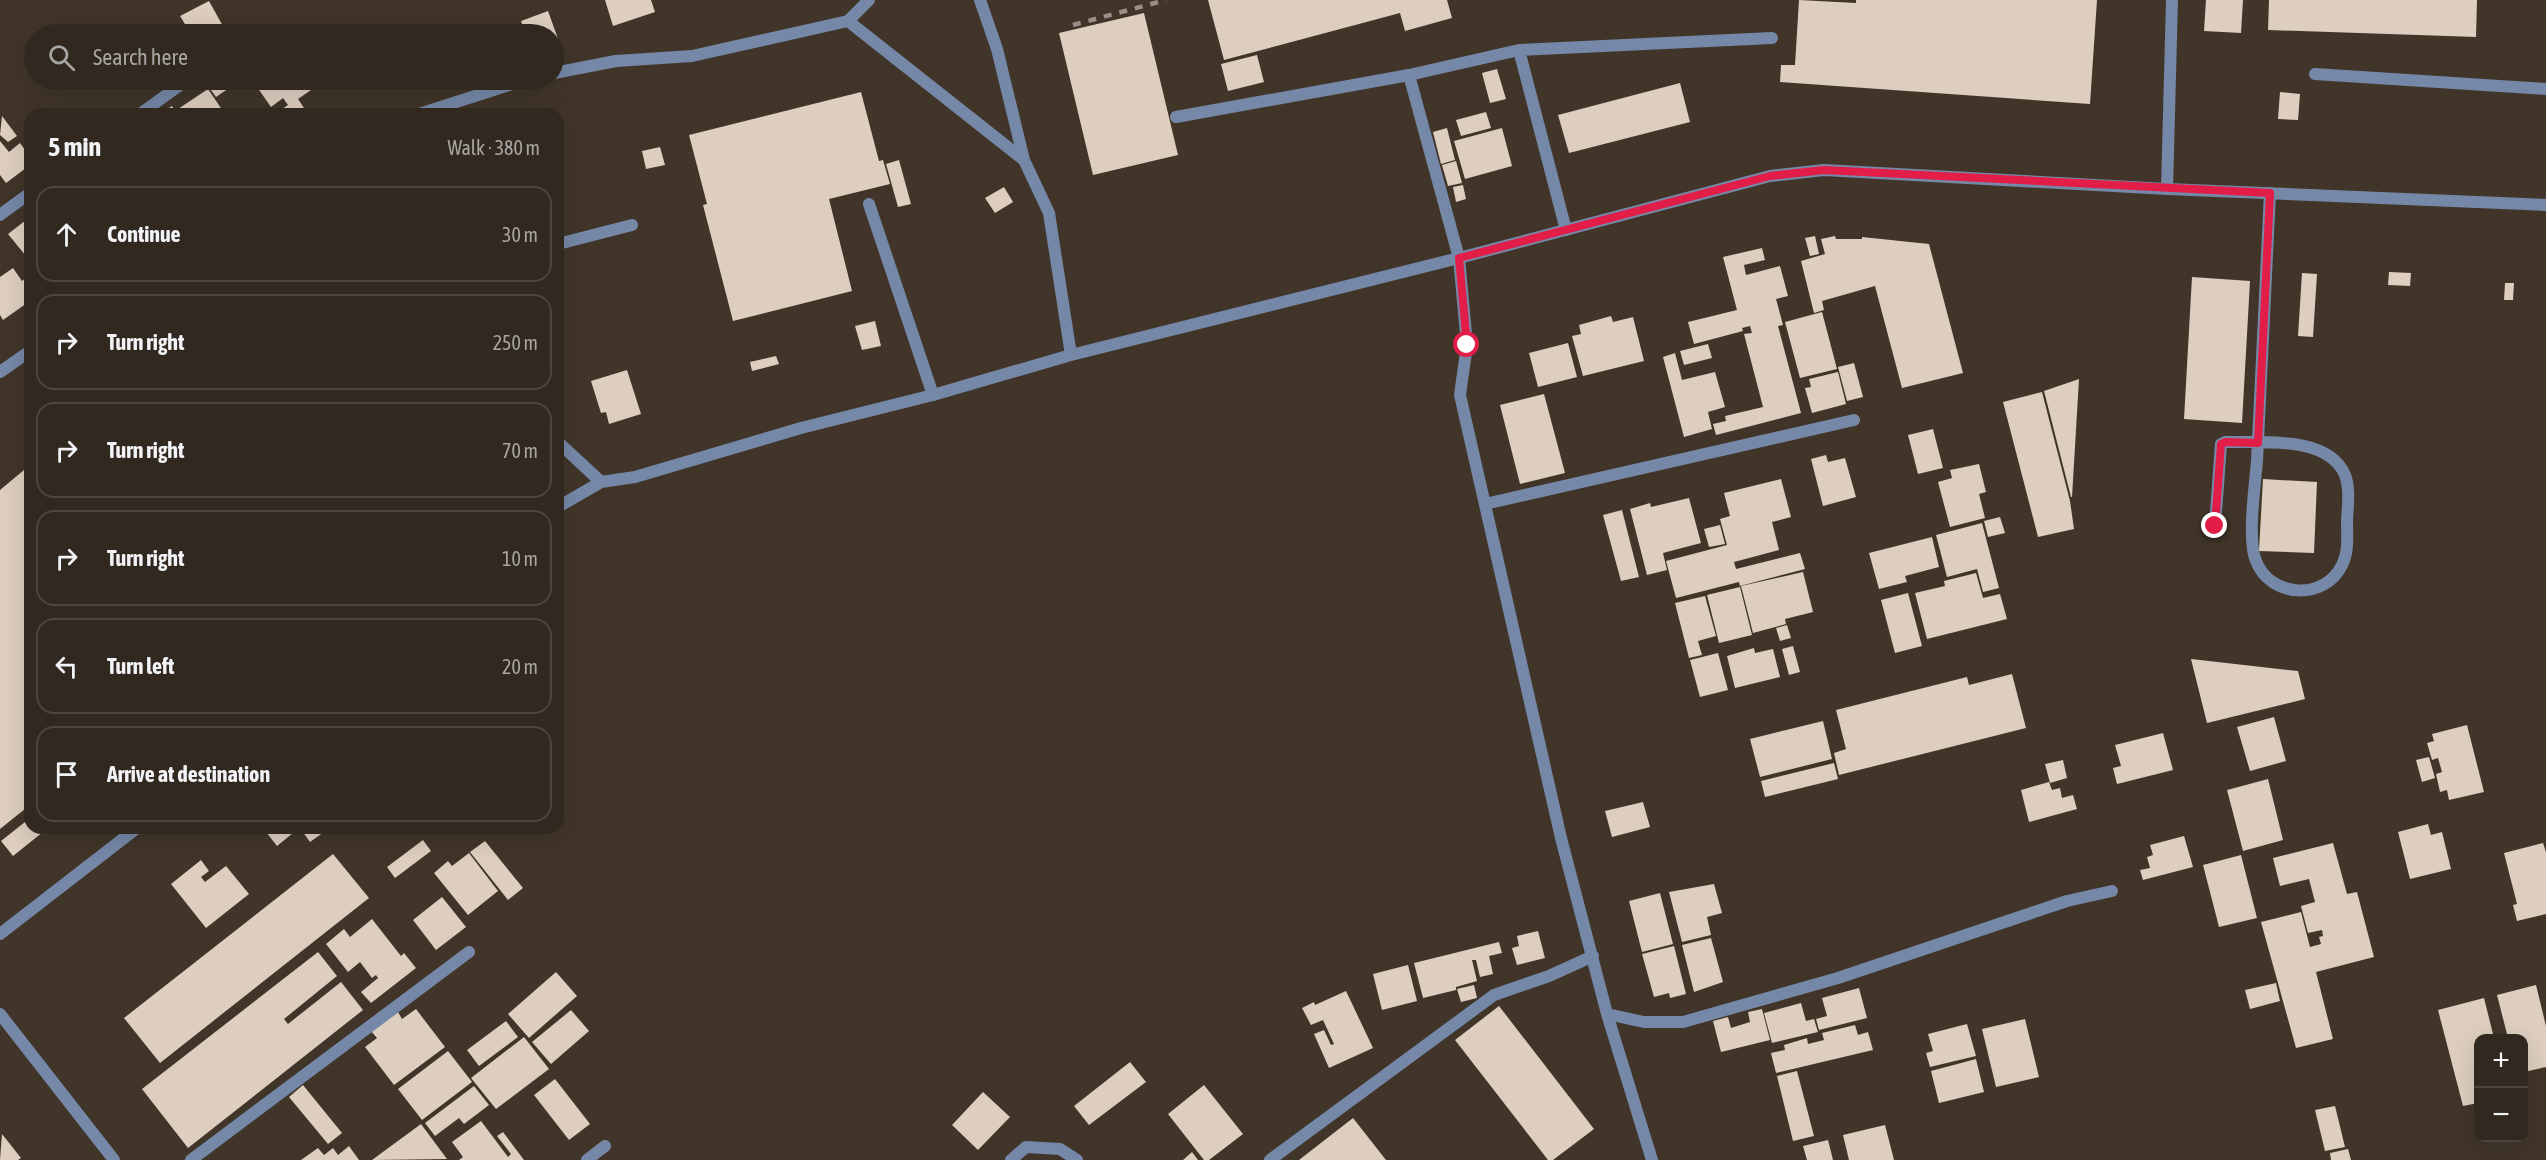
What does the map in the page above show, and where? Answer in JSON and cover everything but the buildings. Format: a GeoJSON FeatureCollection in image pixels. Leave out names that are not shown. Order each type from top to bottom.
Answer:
{"type":"FeatureCollection","features":[{"type":"Feature","properties":{"kind":"street"},"geometry":{"type":"LineString","coordinates":[[564,71],[616,61],[692,56],[848,21],[869,0]]}},
{"type":"Feature","properties":{"kind":"street"},"geometry":{"type":"LineString","coordinates":[[980,0],[997,49],[1024,160],[1049,213],[1071,356]]}},
{"type":"Feature","properties":{"kind":"street"},"geometry":{"type":"LineString","coordinates":[[2167,189],[2172,0]]}},
{"type":"Feature","properties":{"kind":"street"},"geometry":{"type":"LineString","coordinates":[[848,21],[1024,160]]}},
{"type":"Feature","properties":{"kind":"street"},"geometry":{"type":"LineString","coordinates":[[1176,117],[1409,75],[1519,50],[1772,38]]}},
{"type":"Feature","properties":{"kind":"street"},"geometry":{"type":"LineString","coordinates":[[1519,50],[1566,230]]}},
{"type":"Feature","properties":{"kind":"street"},"geometry":{"type":"LineString","coordinates":[[1409,75],[1459,258],[1467,345],[1460,395],[1558,827],[1607,1014],[1653,1160]]}},
{"type":"Feature","properties":{"kind":"street"},"geometry":{"type":"LineString","coordinates":[[2315,75],[2546,89]]}},
{"type":"Feature","properties":{"kind":"street"},"geometry":{"type":"LineString","coordinates":[[148,108],[173,90]]}},
{"type":"Feature","properties":{"kind":"street"},"geometry":{"type":"LineString","coordinates":[[438,108],[494,90]]}},
{"type":"Feature","properties":{"kind":"street"},"geometry":{"type":"LineString","coordinates":[[564,504],[601,482],[635,477],[801,428],[933,395],[1071,356],[1459,258],[1770,176],[1824,170],[2167,189],[2546,205]]}},
{"type":"Feature","properties":{"kind":"street"},"geometry":{"type":"LineString","coordinates":[[2215,526],[2221,444],[2225,442],[2258,443],[2303,445],[2321,450],[2336,460],[2345,476],[2348,494],[2347,547],[2342,565],[2332,580],[2316,589],[2298,592],[2280,588],[2265,576],[2256,561],[2253,543],[2258,443],[2270,193]]}},
{"type":"Feature","properties":{"kind":"street"},"geometry":{"type":"LineString","coordinates":[[0,215],[24,197]]}},
{"type":"Feature","properties":{"kind":"street"},"geometry":{"type":"LineString","coordinates":[[869,204],[933,395]]}},
{"type":"Feature","properties":{"kind":"street"},"geometry":{"type":"LineString","coordinates":[[564,242],[632,225]]}},
{"type":"Feature","properties":{"kind":"street"},"geometry":{"type":"LineString","coordinates":[[0,372],[24,355]]}},
{"type":"Feature","properties":{"kind":"street"},"geometry":{"type":"LineString","coordinates":[[1485,504],[1854,420]]}},
{"type":"Feature","properties":{"kind":"street"},"geometry":{"type":"LineString","coordinates":[[564,448],[601,482]]}},
{"type":"Feature","properties":{"kind":"street"},"geometry":{"type":"LineString","coordinates":[[0,934],[129,834]]}},
{"type":"Feature","properties":{"kind":"street"},"geometry":{"type":"LineString","coordinates":[[1607,1014],[1644,1022],[1683,1022],[1838,978],[2067,901],[2112,891]]}},
{"type":"Feature","properties":{"kind":"street"},"geometry":{"type":"LineString","coordinates":[[191,1160],[469,952]]}},
{"type":"Feature","properties":{"kind":"street"},"geometry":{"type":"LineString","coordinates":[[1270,1160],[1494,995],[1549,976],[1593,956]]}},
{"type":"Feature","properties":{"kind":"street"},"geometry":{"type":"LineString","coordinates":[[0,1014],[114,1160]]}},
{"type":"Feature","properties":{"kind":"street"},"geometry":{"type":"LineString","coordinates":[[587,1160],[605,1146]]}},
{"type":"Feature","properties":{"kind":"street"},"geometry":{"type":"LineString","coordinates":[[1011,1160],[1026,1147],[1060,1149],[1077,1160]]}},
{"type":"Feature","properties":{"kind":"railway"},"geometry":{"type":"LineString","coordinates":[[1073,25],[1166,0]]}},
{"type":"Feature","properties":{"kind":"route"},"geometry":{"type":"LineString","coordinates":[[1467,345],[1459,258],[1770,176],[1824,170],[2270,193],[2258,443],[2225,442],[2221,444],[2215,526]]}}]}
